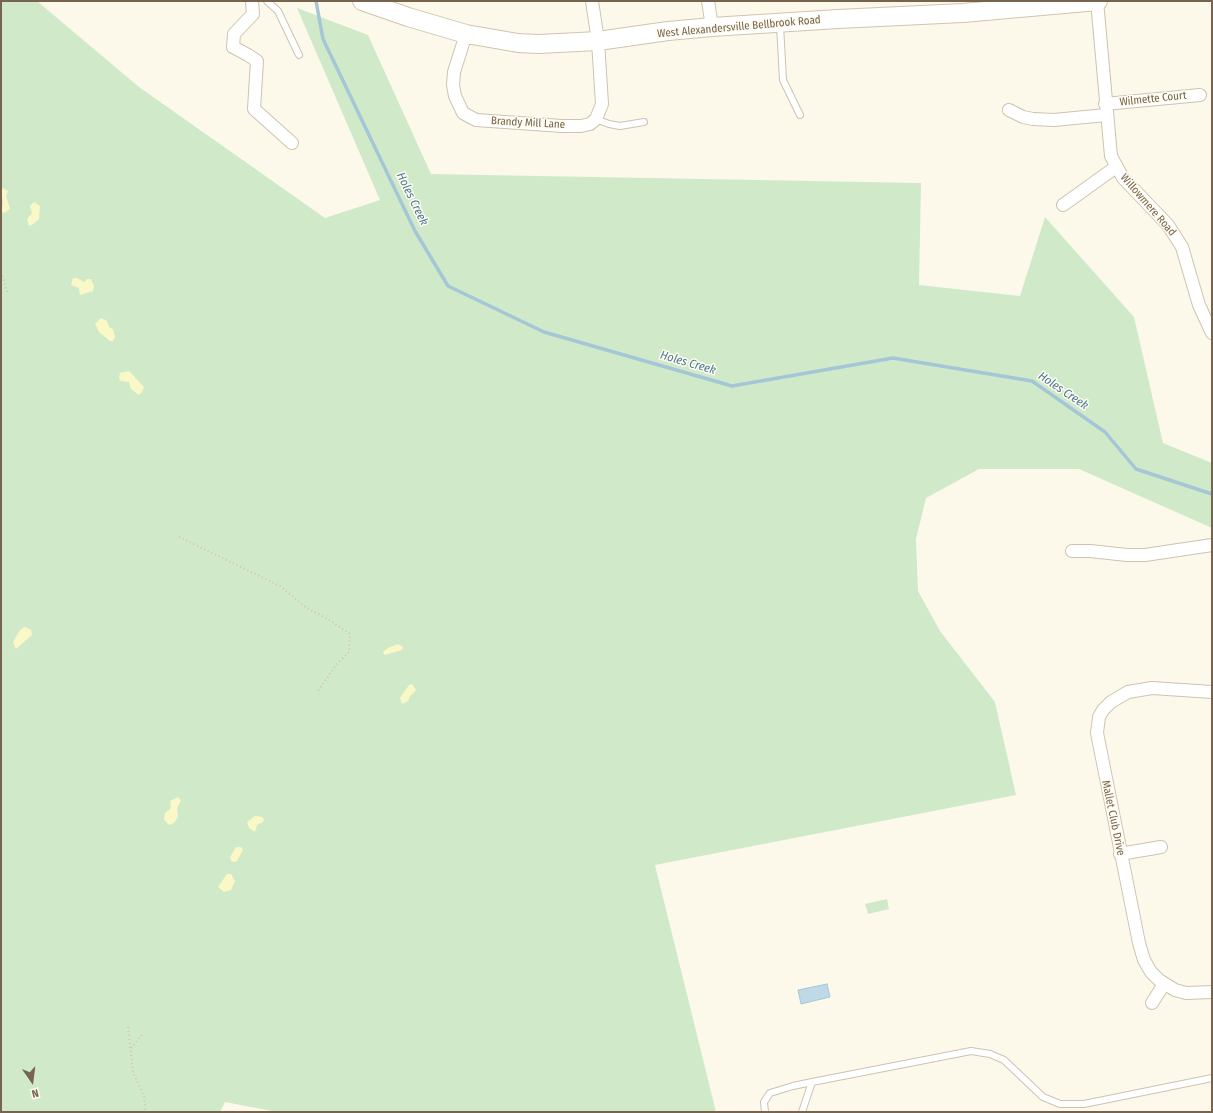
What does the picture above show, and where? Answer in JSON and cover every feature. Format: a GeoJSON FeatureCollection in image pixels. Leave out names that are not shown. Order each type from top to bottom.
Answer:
{"type":"FeatureCollection","features":[{"type":"Feature","properties":{"kind":"main road","name":"West Alexandersville Bellbrook Road"},"geometry":{"type":"LineString","coordinates":[[362,1],[408,17],[466,34],[525,43],[559,44],[598,42],[668,31],[712,27],[993,11],[1098,1]]}},
{"type":"Feature","properties":{"kind":"street"},"geometry":{"type":"LineString","coordinates":[[252,1],[253,14],[234,34],[233,47],[248,54],[256,61],[254,109],[292,144]]}},
{"type":"Feature","properties":{"kind":"street"},"geometry":{"type":"LineString","coordinates":[[592,1],[598,42],[602,104],[596,119]]}},
{"type":"Feature","properties":{"kind":"street"},"geometry":{"type":"LineString","coordinates":[[708,1],[712,27]]}},
{"type":"Feature","properties":{"kind":"street","name":"Willowmere Road"},"geometry":{"type":"LineString","coordinates":[[1098,1],[1111,156],[1116,168],[1168,225],[1182,247],[1199,305],[1212,333]]}},
{"type":"Feature","properties":{"kind":"street","name":"Brandy Mill Lane"},"geometry":{"type":"LineString","coordinates":[[466,34],[454,72],[453,85],[459,106],[469,118],[476,120],[581,126],[590,124],[596,119]]}},
{"type":"Feature","properties":{"kind":"street","name":"Wilmette Court"},"geometry":{"type":"LineString","coordinates":[[1009,110],[1023,117],[1054,120],[1200,95]]}},
{"type":"Feature","properties":{"kind":"street"},"geometry":{"type":"LineString","coordinates":[[1063,205],[1116,168]]}},
{"type":"Feature","properties":{"kind":"street"},"geometry":{"type":"LineString","coordinates":[[1072,552],[1090,551],[1127,555],[1145,555],[1212,545]]}},
{"type":"Feature","properties":{"kind":"street","name":"Mallet Club Drive"},"geometry":{"type":"LineString","coordinates":[[1212,692],[1152,688],[1128,692],[1111,702],[1103,710],[1099,717],[1097,733],[1120,854],[1144,960],[1151,972],[1164,984],[1186,993],[1212,992]]}},
{"type":"Feature","properties":{"kind":"street"},"geometry":{"type":"LineString","coordinates":[[1120,854],[1161,847]]}},
{"type":"Feature","properties":{"kind":"street"},"geometry":{"type":"LineString","coordinates":[[1152,1003],[1164,984]]}},
{"type":"Feature","properties":{"kind":"lane"},"geometry":{"type":"LineString","coordinates":[[267,1],[278,11],[299,55]]}},
{"type":"Feature","properties":{"kind":"lane"},"geometry":{"type":"LineString","coordinates":[[780,23],[783,80],[800,115]]}},
{"type":"Feature","properties":{"kind":"lane"},"geometry":{"type":"LineString","coordinates":[[596,119],[620,126],[644,122]]}},
{"type":"Feature","properties":{"kind":"lane"},"geometry":{"type":"LineString","coordinates":[[765,1112],[764,1102],[770,1093],[793,1086],[971,1051],[990,1054],[1004,1060],[1043,1097],[1060,1104],[1084,1104],[1212,1078]]}},
{"type":"Feature","properties":{"kind":"lane"},"geometry":{"type":"LineString","coordinates":[[802,1112],[812,1082]]}},
{"type":"Feature","properties":{"kind":"path"},"geometry":{"type":"LineString","coordinates":[[1,272],[8,294]]}},
{"type":"Feature","properties":{"kind":"path"},"geometry":{"type":"LineString","coordinates":[[179,537],[280,586],[307,608],[328,618],[350,634],[349,652],[336,665],[318,691]]}},
{"type":"Feature","properties":{"kind":"path"},"geometry":{"type":"LineString","coordinates":[[128,1027],[133,1072],[144,1097],[146,1112]]}},
{"type":"Feature","properties":{"kind":"path"},"geometry":{"type":"LineString","coordinates":[[131,1048],[143,1034]]}},
{"type":"Feature","properties":{"kind":"green space"},"geometry":{"type":"Polygon","coordinates":[[[1,1],[37,1],[139,87],[325,218],[380,200],[297,8],[368,35],[431,174],[921,183],[919,285],[1020,296],[1045,217],[1134,317],[1163,443],[1212,463],[1212,528],[1079,469],[979,469],[926,498],[916,539],[918,591],[940,631],[995,702],[1016,795],[655,865],[716,1112],[277,1112],[225,1102],[220,1112],[1,1112],[1,1]]]}},
{"type":"Feature","properties":{"kind":"green space"},"geometry":{"type":"Polygon","coordinates":[[[887,899],[889,909],[868,914],[865,904],[887,899]]]}},
{"type":"Feature","properties":{"kind":"sand"},"geometry":{"type":"Polygon","coordinates":[[[3,188],[8,191],[6,196],[10,209],[4,213],[1,211],[3,204],[1,189],[3,188]]]}},
{"type":"Feature","properties":{"kind":"sand"},"geometry":{"type":"Polygon","coordinates":[[[34,202],[40,206],[39,219],[29,226],[27,219],[32,213],[30,206],[34,202]]]}},
{"type":"Feature","properties":{"kind":"sand"},"geometry":{"type":"Polygon","coordinates":[[[73,278],[77,278],[84,282],[87,279],[91,279],[94,286],[93,291],[80,295],[79,288],[71,285],[73,278]]]}},
{"type":"Feature","properties":{"kind":"sand"},"geometry":{"type":"Polygon","coordinates":[[[101,318],[107,321],[109,327],[113,329],[115,337],[113,341],[110,341],[99,332],[95,324],[101,318]]]}},
{"type":"Feature","properties":{"kind":"sand"},"geometry":{"type":"Polygon","coordinates":[[[129,371],[144,387],[139,395],[131,389],[129,382],[121,381],[119,378],[120,373],[129,371]]]}},
{"type":"Feature","properties":{"kind":"sand"},"geometry":{"type":"Polygon","coordinates":[[[25,627],[31,630],[32,635],[16,649],[13,642],[20,630],[25,627]]]}},
{"type":"Feature","properties":{"kind":"sand"},"geometry":{"type":"Polygon","coordinates":[[[398,644],[403,647],[402,650],[384,655],[383,652],[388,648],[398,644]]]}},
{"type":"Feature","properties":{"kind":"sand"},"geometry":{"type":"Polygon","coordinates":[[[412,684],[416,690],[410,696],[408,701],[402,704],[400,698],[409,685],[412,684]]]}},
{"type":"Feature","properties":{"kind":"sand"},"geometry":{"type":"Polygon","coordinates":[[[178,797],[181,801],[177,808],[178,817],[174,823],[169,825],[164,820],[165,813],[171,808],[170,801],[178,797]]]}},
{"type":"Feature","properties":{"kind":"sand"},"geometry":{"type":"Polygon","coordinates":[[[255,816],[262,817],[264,819],[263,822],[257,825],[255,832],[249,828],[247,822],[255,816]]]}},
{"type":"Feature","properties":{"kind":"sand"},"geometry":{"type":"Polygon","coordinates":[[[236,847],[241,847],[243,850],[237,861],[234,862],[231,861],[230,857],[236,847]]]}},
{"type":"Feature","properties":{"kind":"sand"},"geometry":{"type":"Polygon","coordinates":[[[227,874],[231,874],[235,881],[231,890],[224,892],[218,887],[227,874]]]}},
{"type":"Feature","properties":{"kind":"water"},"geometry":{"type":"Polygon","coordinates":[[[827,984],[830,997],[801,1004],[798,990],[827,984]]]}},
{"type":"Feature","properties":{"kind":"waterway","name":"Holes Creek"},"geometry":{"type":"LineString","coordinates":[[316,1],[323,39],[415,231],[448,286],[544,332],[732,386],[893,358],[1032,381],[1105,432],[1136,469],[1212,494]]}}]}
